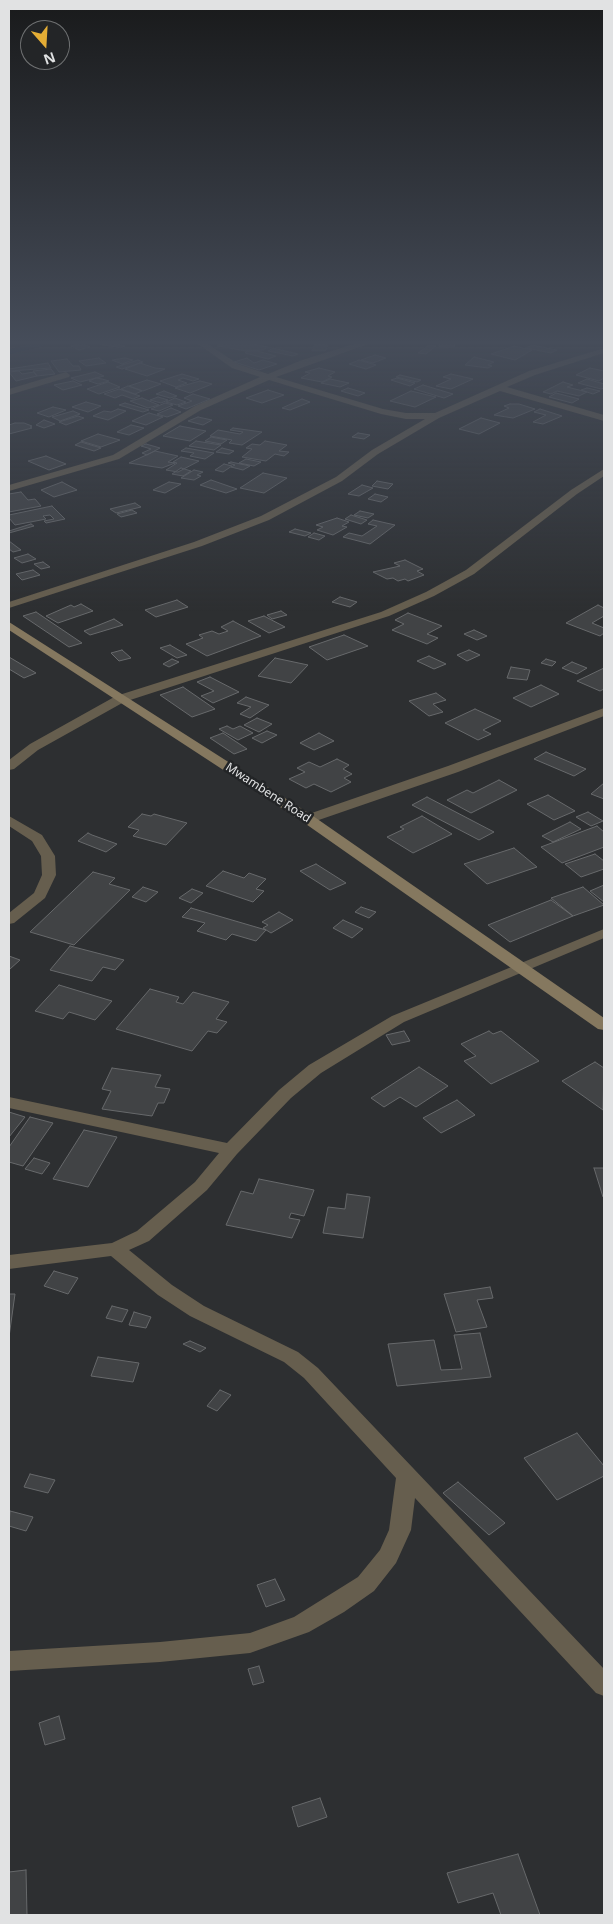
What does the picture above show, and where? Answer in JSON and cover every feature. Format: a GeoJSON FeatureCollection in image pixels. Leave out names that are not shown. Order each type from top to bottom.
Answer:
{"type":"FeatureCollection","features":[{"type":"Feature","properties":{"kind":"street"},"geometry":{"type":"LineString","coordinates":[[9,488],[116,457],[158,432]]}},
{"type":"Feature","properties":{"kind":"street"},"geometry":{"type":"LineString","coordinates":[[9,605],[198,544],[264,518],[339,479],[406,432]]}},
{"type":"Feature","properties":{"kind":"street"},"geometry":{"type":"LineString","coordinates":[[9,766],[34,747],[120,699],[385,614],[430,594],[470,572],[574,492],[604,472]]}},
{"type":"Feature","properties":{"kind":"street","name":"Mwambene Road"},"geometry":{"type":"LineString","coordinates":[[9,624],[120,699],[308,819],[604,1025]]}},
{"type":"Feature","properties":{"kind":"street"},"geometry":{"type":"LineString","coordinates":[[308,819],[453,770],[604,712]]}},
{"type":"Feature","properties":{"kind":"street"},"geometry":{"type":"LineString","coordinates":[[9,820],[37,838],[48,856],[49,875],[40,895],[9,920]]}},
{"type":"Feature","properties":{"kind":"street"},"geometry":{"type":"LineString","coordinates":[[9,1262],[115,1249],[143,1236],[201,1186],[231,1150],[286,1094],[315,1069],[398,1019],[523,969],[604,933]]}},
{"type":"Feature","properties":{"kind":"street"},"geometry":{"type":"LineString","coordinates":[[9,1102],[231,1150]]}},
{"type":"Feature","properties":{"kind":"street"},"geometry":{"type":"LineString","coordinates":[[115,1249],[165,1290],[197,1311],[291,1357],[311,1373],[407,1476],[473,1543],[604,1685]]}},
{"type":"Feature","properties":{"kind":"street"},"geometry":{"type":"LineString","coordinates":[[9,1661],[83,1655],[160,1652],[250,1643],[301,1625],[336,1605],[366,1584],[388,1556],[400,1530],[407,1476]]}},
{"type":"Feature","properties":{"kind":"building"},"geometry":{"type":"Polygon","coordinates":[[[117,432],[136,432],[129,435],[117,432]]]}},
{"type":"Feature","properties":{"kind":"building"},"geometry":{"type":"Polygon","coordinates":[[[170,432],[205,432],[190,441],[163,436],[170,432]]]}},
{"type":"Feature","properties":{"kind":"building"},"geometry":{"type":"Polygon","coordinates":[[[216,432],[240,434],[243,432],[262,432],[242,445],[229,443],[232,440],[210,436],[216,432]]]}},
{"type":"Feature","properties":{"kind":"building"},"geometry":{"type":"Polygon","coordinates":[[[358,433],[370,435],[364,439],[352,437],[358,433]]]}},
{"type":"Feature","properties":{"kind":"building"},"geometry":{"type":"Polygon","coordinates":[[[98,434],[120,440],[101,447],[81,441],[98,434]]]}},
{"type":"Feature","properties":{"kind":"building"},"geometry":{"type":"Polygon","coordinates":[[[211,437],[227,440],[221,444],[205,441],[211,437]]]}},
{"type":"Feature","properties":{"kind":"building"},"geometry":{"type":"Polygon","coordinates":[[[196,441],[221,445],[214,450],[189,446],[196,441]]]}},
{"type":"Feature","properties":{"kind":"building"},"geometry":{"type":"Polygon","coordinates":[[[265,441],[287,445],[279,451],[289,452],[284,456],[275,454],[266,461],[242,457],[252,449],[246,448],[252,444],[260,445],[265,441]]]}},
{"type":"Feature","properties":{"kind":"building"},"geometry":{"type":"Polygon","coordinates":[[[81,442],[101,448],[94,451],[75,445],[81,442]]]}},
{"type":"Feature","properties":{"kind":"building"},"geometry":{"type":"Polygon","coordinates":[[[146,444],[160,448],[147,455],[142,453],[151,449],[141,446],[146,444]]]}},
{"type":"Feature","properties":{"kind":"building"},"geometry":{"type":"Polygon","coordinates":[[[186,448],[214,453],[205,459],[190,456],[194,453],[181,451],[186,448]]]}},
{"type":"Feature","properties":{"kind":"building"},"geometry":{"type":"Polygon","coordinates":[[[222,448],[234,451],[229,454],[216,452],[222,448]]]}},
{"type":"Feature","properties":{"kind":"building"},"geometry":{"type":"Polygon","coordinates":[[[155,451],[178,456],[168,462],[175,463],[162,468],[129,463],[155,451]]]}},
{"type":"Feature","properties":{"kind":"building"},"geometry":{"type":"Polygon","coordinates":[[[46,456],[66,464],[49,470],[28,461],[46,456]]]}},
{"type":"Feature","properties":{"kind":"building"},"geometry":{"type":"Polygon","coordinates":[[[181,457],[199,461],[178,472],[166,470],[177,463],[173,462],[181,457]]]}},
{"type":"Feature","properties":{"kind":"building"},"geometry":{"type":"Polygon","coordinates":[[[246,459],[261,462],[254,466],[239,463],[246,459]]]}},
{"type":"Feature","properties":{"kind":"building"},"geometry":{"type":"Polygon","coordinates":[[[228,463],[250,466],[243,470],[231,467],[235,465],[228,463]]]}},
{"type":"Feature","properties":{"kind":"building"},"geometry":{"type":"Polygon","coordinates":[[[224,464],[232,466],[223,472],[215,470],[224,464]]]}},
{"type":"Feature","properties":{"kind":"building"},"geometry":{"type":"Polygon","coordinates":[[[181,468],[191,471],[183,476],[172,474],[181,468]]]}},
{"type":"Feature","properties":{"kind":"building"},"geometry":{"type":"Polygon","coordinates":[[[194,470],[203,472],[197,475],[201,476],[194,480],[181,478],[194,470]]]}},
{"type":"Feature","properties":{"kind":"building"},"geometry":{"type":"Polygon","coordinates":[[[263,473],[287,478],[264,493],[240,488],[263,473]]]}},
{"type":"Feature","properties":{"kind":"building"},"geometry":{"type":"Polygon","coordinates":[[[211,480],[237,489],[226,493],[200,485],[211,480]]]}},
{"type":"Feature","properties":{"kind":"building"},"geometry":{"type":"Polygon","coordinates":[[[377,481],[393,484],[388,489],[372,486],[377,481]]]}},
{"type":"Feature","properties":{"kind":"building"},"geometry":{"type":"Polygon","coordinates":[[[62,482],[77,490],[54,497],[41,490],[62,482]]]}},
{"type":"Feature","properties":{"kind":"building"},"geometry":{"type":"Polygon","coordinates":[[[169,482],[181,484],[165,493],[153,490],[169,482]]]}},
{"type":"Feature","properties":{"kind":"building"},"geometry":{"type":"Polygon","coordinates":[[[362,485],[373,488],[359,496],[348,494],[362,485]]]}},
{"type":"Feature","properties":{"kind":"building"},"geometry":{"type":"Polygon","coordinates":[[[21,492],[28,500],[35,499],[41,506],[9,512],[9,494],[21,492]]]}},
{"type":"Feature","properties":{"kind":"building"},"geometry":{"type":"Polygon","coordinates":[[[375,494],[388,497],[381,502],[368,499],[375,494]]]}},
{"type":"Feature","properties":{"kind":"building"},"geometry":{"type":"Polygon","coordinates":[[[135,503],[141,507],[116,513],[110,509],[135,503]]]}},
{"type":"Feature","properties":{"kind":"building"},"geometry":{"type":"Polygon","coordinates":[[[52,506],[65,519],[46,523],[44,521],[54,519],[50,515],[43,516],[46,519],[15,525],[9,518],[9,515],[52,506]]]}},
{"type":"Feature","properties":{"kind":"building"},"geometry":{"type":"Polygon","coordinates":[[[132,510],[137,513],[121,517],[117,514],[132,510]]]}},
{"type":"Feature","properties":{"kind":"building"},"geometry":{"type":"Polygon","coordinates":[[[360,511],[374,514],[368,518],[354,515],[360,511]]]}},
{"type":"Feature","properties":{"kind":"building"},"geometry":{"type":"Polygon","coordinates":[[[351,515],[367,520],[361,524],[345,519],[351,515]]]}},
{"type":"Feature","properties":{"kind":"building"},"geometry":{"type":"Polygon","coordinates":[[[337,518],[349,522],[342,526],[347,527],[333,535],[317,530],[323,527],[316,525],[337,518]]]}},
{"type":"Feature","properties":{"kind":"building"},"geometry":{"type":"Polygon","coordinates":[[[373,520],[395,525],[370,544],[343,537],[349,533],[362,536],[377,526],[368,524],[373,520]]]}},
{"type":"Feature","properties":{"kind":"building"},"geometry":{"type":"Polygon","coordinates":[[[31,524],[34,526],[9,533],[9,531],[31,524]]]}},
{"type":"Feature","properties":{"kind":"building"},"geometry":{"type":"Polygon","coordinates":[[[295,529],[311,533],[305,536],[289,532],[295,529]]]}},
{"type":"Feature","properties":{"kind":"building"},"geometry":{"type":"Polygon","coordinates":[[[314,533],[325,536],[319,540],[308,537],[314,533]]]}},
{"type":"Feature","properties":{"kind":"building"},"geometry":{"type":"Polygon","coordinates":[[[9,541],[21,550],[13,552],[9,549],[9,541]]]}},
{"type":"Feature","properties":{"kind":"building"},"geometry":{"type":"Polygon","coordinates":[[[28,554],[36,559],[22,563],[14,558],[28,554]]]}},
{"type":"Feature","properties":{"kind":"building"},"geometry":{"type":"Polygon","coordinates":[[[405,560],[423,569],[417,571],[424,575],[408,581],[405,579],[398,581],[393,578],[387,579],[373,572],[400,566],[394,563],[405,560]]]}},
{"type":"Feature","properties":{"kind":"building"},"geometry":{"type":"Polygon","coordinates":[[[43,562],[50,567],[41,569],[34,564],[43,562]]]}},
{"type":"Feature","properties":{"kind":"building"},"geometry":{"type":"Polygon","coordinates":[[[33,570],[40,575],[22,580],[16,574],[33,570]]]}},
{"type":"Feature","properties":{"kind":"building"},"geometry":{"type":"Polygon","coordinates":[[[340,597],[357,602],[350,607],[332,602],[340,597]]]}},
{"type":"Feature","properties":{"kind":"building"},"geometry":{"type":"Polygon","coordinates":[[[177,600],[188,607],[156,617],[145,610],[177,600]]]}},
{"type":"Feature","properties":{"kind":"building"},"geometry":{"type":"Polygon","coordinates":[[[81,604],[93,611],[58,623],[46,616],[71,605],[74,607],[81,604]]]}},
{"type":"Feature","properties":{"kind":"building"},"geometry":{"type":"Polygon","coordinates":[[[598,605],[604,608],[604,616],[592,623],[604,628],[604,633],[600,636],[566,623],[598,605]]]}},
{"type":"Feature","properties":{"kind":"building"},"geometry":{"type":"Polygon","coordinates":[[[281,611],[287,615],[272,619],[267,615],[281,611]]]}},
{"type":"Feature","properties":{"kind":"building"},"geometry":{"type":"Polygon","coordinates":[[[36,612],[82,643],[69,647],[23,616],[36,612]]]}},
{"type":"Feature","properties":{"kind":"building"},"geometry":{"type":"Polygon","coordinates":[[[408,613],[442,626],[427,634],[438,638],[427,644],[392,630],[404,624],[395,620],[408,613]]]}},
{"type":"Feature","properties":{"kind":"building"},"geometry":{"type":"Polygon","coordinates":[[[264,616],[285,627],[269,633],[248,621],[264,616]]]}},
{"type":"Feature","properties":{"kind":"building"},"geometry":{"type":"Polygon","coordinates":[[[114,619],[123,625],[90,635],[84,631],[114,619]]]}},
{"type":"Feature","properties":{"kind":"building"},"geometry":{"type":"Polygon","coordinates":[[[233,621],[261,636],[207,656],[186,644],[203,638],[199,635],[212,631],[219,634],[228,631],[221,627],[233,621]]]}},
{"type":"Feature","properties":{"kind":"building"},"geometry":{"type":"Polygon","coordinates":[[[474,630],[487,636],[477,640],[464,634],[474,630]]]}},
{"type":"Feature","properties":{"kind":"building"},"geometry":{"type":"Polygon","coordinates":[[[344,635],[368,646],[327,660],[309,647],[344,635]]]}},
{"type":"Feature","properties":{"kind":"building"},"geometry":{"type":"Polygon","coordinates":[[[170,645],[187,655],[177,658],[160,648],[170,645]]]}},
{"type":"Feature","properties":{"kind":"building"},"geometry":{"type":"Polygon","coordinates":[[[122,650],[131,658],[119,661],[111,653],[122,650]]]}},
{"type":"Feature","properties":{"kind":"building"},"geometry":{"type":"Polygon","coordinates":[[[469,650],[480,655],[467,661],[457,655],[469,650]]]}},
{"type":"Feature","properties":{"kind":"building"},"geometry":{"type":"Polygon","coordinates":[[[429,656],[446,664],[434,669],[417,661],[429,656]]]}},
{"type":"Feature","properties":{"kind":"building"},"geometry":{"type":"Polygon","coordinates":[[[9,657],[36,673],[24,678],[9,669],[9,657]]]}},
{"type":"Feature","properties":{"kind":"building"},"geometry":{"type":"Polygon","coordinates":[[[275,658],[308,665],[291,683],[258,676],[275,658]]]}},
{"type":"Feature","properties":{"kind":"building"},"geometry":{"type":"Polygon","coordinates":[[[172,659],[179,662],[169,667],[163,664],[172,659]]]}},
{"type":"Feature","properties":{"kind":"building"},"geometry":{"type":"Polygon","coordinates":[[[546,659],[556,662],[552,666],[541,663],[546,659]]]}},
{"type":"Feature","properties":{"kind":"building"},"geometry":{"type":"Polygon","coordinates":[[[572,662],[587,668],[577,674],[562,668],[572,662]]]}},
{"type":"Feature","properties":{"kind":"building"},"geometry":{"type":"Polygon","coordinates":[[[511,667],[530,670],[527,680],[507,678],[511,667]]]}},
{"type":"Feature","properties":{"kind":"building"},"geometry":{"type":"Polygon","coordinates":[[[604,668],[604,689],[600,691],[577,681],[604,668]]]}},
{"type":"Feature","properties":{"kind":"building"},"geometry":{"type":"Polygon","coordinates":[[[210,677],[239,692],[213,703],[201,696],[214,691],[197,682],[210,677]]]}},
{"type":"Feature","properties":{"kind":"building"},"geometry":{"type":"Polygon","coordinates":[[[541,685],[559,694],[531,707],[513,698],[541,685]]]}},
{"type":"Feature","properties":{"kind":"building"},"geometry":{"type":"Polygon","coordinates":[[[183,687],[215,709],[192,717],[160,695],[183,687]]]}},
{"type":"Feature","properties":{"kind":"building"},"geometry":{"type":"Polygon","coordinates":[[[436,693],[446,700],[433,704],[443,712],[429,716],[409,701],[436,693]]]}},
{"type":"Feature","properties":{"kind":"building"},"geometry":{"type":"Polygon","coordinates":[[[246,697],[269,705],[250,718],[240,714],[251,707],[237,703],[246,697]]]}},
{"type":"Feature","properties":{"kind":"building"},"geometry":{"type":"Polygon","coordinates":[[[475,709],[501,721],[483,730],[491,734],[478,740],[445,723],[475,709]]]}},
{"type":"Feature","properties":{"kind":"building"},"geometry":{"type":"Polygon","coordinates":[[[257,718],[272,724],[259,732],[244,725],[257,718]]]}},
{"type":"Feature","properties":{"kind":"building"},"geometry":{"type":"Polygon","coordinates":[[[227,726],[233,729],[240,726],[253,733],[238,740],[219,729],[227,726]]]}},
{"type":"Feature","properties":{"kind":"building"},"geometry":{"type":"Polygon","coordinates":[[[267,731],[277,735],[262,743],[252,738],[267,731]]]}},
{"type":"Feature","properties":{"kind":"building"},"geometry":{"type":"Polygon","coordinates":[[[223,733],[247,749],[234,754],[210,738],[223,733]]]}},
{"type":"Feature","properties":{"kind":"building"},"geometry":{"type":"Polygon","coordinates":[[[319,733],[334,741],[314,750],[300,743],[319,733]]]}},
{"type":"Feature","properties":{"kind":"building"},"geometry":{"type":"Polygon","coordinates":[[[546,752],[586,769],[574,776],[534,759],[546,752]]]}},
{"type":"Feature","properties":{"kind":"building"},"geometry":{"type":"Polygon","coordinates":[[[337,759],[349,765],[343,769],[352,774],[344,778],[351,782],[331,792],[314,784],[306,788],[289,779],[305,772],[297,768],[309,762],[320,767],[337,759]]]}},
{"type":"Feature","properties":{"kind":"building"},"geometry":{"type":"Polygon","coordinates":[[[499,780],[517,790],[471,813],[447,800],[467,790],[473,793],[499,780]]]}},
{"type":"Feature","properties":{"kind":"building"},"geometry":{"type":"Polygon","coordinates":[[[604,783],[604,799],[591,794],[604,783]]]}},
{"type":"Feature","properties":{"kind":"building"},"geometry":{"type":"Polygon","coordinates":[[[548,795],[575,811],[554,820],[527,804],[548,795]]]}},
{"type":"Feature","properties":{"kind":"building"},"geometry":{"type":"Polygon","coordinates":[[[427,797],[494,832],[479,840],[412,805],[427,797]]]}},
{"type":"Feature","properties":{"kind":"building"},"geometry":{"type":"Polygon","coordinates":[[[588,812],[603,821],[591,826],[576,817],[588,812]]]}},
{"type":"Feature","properties":{"kind":"building"},"geometry":{"type":"Polygon","coordinates":[[[142,814],[151,816],[154,814],[187,823],[166,845],[133,836],[139,830],[128,827],[142,814]]]}},
{"type":"Feature","properties":{"kind":"building"},"geometry":{"type":"Polygon","coordinates":[[[422,816],[452,834],[413,853],[387,837],[404,829],[400,827],[422,816]]]}},
{"type":"Feature","properties":{"kind":"building"},"geometry":{"type":"Polygon","coordinates":[[[570,822],[581,829],[553,842],[542,836],[570,822]]]}},
{"type":"Feature","properties":{"kind":"building"},"geometry":{"type":"Polygon","coordinates":[[[597,826],[604,832],[604,847],[562,863],[541,847],[597,826]]]}},
{"type":"Feature","properties":{"kind":"building"},"geometry":{"type":"Polygon","coordinates":[[[88,833],[117,844],[106,852],[78,841],[88,833]]]}},
{"type":"Feature","properties":{"kind":"building"},"geometry":{"type":"Polygon","coordinates":[[[514,848],[537,867],[487,884],[464,864],[514,848]]]}},
{"type":"Feature","properties":{"kind":"building"},"geometry":{"type":"Polygon","coordinates":[[[595,854],[604,861],[604,869],[581,877],[565,864],[595,854]]]}},
{"type":"Feature","properties":{"kind":"building"},"geometry":{"type":"Polygon","coordinates":[[[316,864],[346,883],[330,890],[300,871],[316,864]]]}},
{"type":"Feature","properties":{"kind":"building"},"geometry":{"type":"Polygon","coordinates":[[[223,871],[244,878],[249,873],[266,879],[256,889],[264,891],[253,902],[206,886],[223,871]]]}},
{"type":"Feature","properties":{"kind":"building"},"geometry":{"type":"Polygon","coordinates":[[[93,872],[115,878],[109,884],[130,890],[74,945],[30,932],[93,872]]]}},
{"type":"Feature","properties":{"kind":"building"},"geometry":{"type":"Polygon","coordinates":[[[604,885],[604,902],[590,891],[604,885]]]}},
{"type":"Feature","properties":{"kind":"building"},"geometry":{"type":"Polygon","coordinates":[[[143,887],[158,892],[146,902],[132,897],[143,887]]]}},
{"type":"Feature","properties":{"kind":"building"},"geometry":{"type":"Polygon","coordinates":[[[583,887],[604,905],[573,916],[551,898],[583,887]]]}},
{"type":"Feature","properties":{"kind":"building"},"geometry":{"type":"Polygon","coordinates":[[[192,889],[203,893],[191,903],[179,898],[192,889]]]}},
{"type":"Feature","properties":{"kind":"building"},"geometry":{"type":"Polygon","coordinates":[[[551,900],[573,916],[510,942],[488,925],[551,900]]]}},
{"type":"Feature","properties":{"kind":"building"},"geometry":{"type":"Polygon","coordinates":[[[361,907],[376,912],[369,918],[355,912],[361,907]]]}},
{"type":"Feature","properties":{"kind":"building"},"geometry":{"type":"Polygon","coordinates":[[[191,908],[266,930],[256,941],[232,934],[226,940],[197,931],[205,923],[182,917],[191,908]]]}},
{"type":"Feature","properties":{"kind":"building"},"geometry":{"type":"Polygon","coordinates":[[[279,912],[293,920],[271,933],[263,928],[268,925],[262,922],[279,912]]]}},
{"type":"Feature","properties":{"kind":"building"},"geometry":{"type":"Polygon","coordinates":[[[343,920],[363,929],[352,938],[333,928],[343,920]]]}},
{"type":"Feature","properties":{"kind":"building"},"geometry":{"type":"Polygon","coordinates":[[[70,946],[124,960],[115,970],[103,967],[92,981],[50,970],[70,946]]]}},
{"type":"Feature","properties":{"kind":"building"},"geometry":{"type":"Polygon","coordinates":[[[9,956],[20,960],[10,969],[9,969],[9,956]]]}},
{"type":"Feature","properties":{"kind":"building"},"geometry":{"type":"Polygon","coordinates":[[[59,985],[112,1001],[95,1020],[69,1012],[63,1019],[35,1011],[59,985]]]}},
{"type":"Feature","properties":{"kind":"building"},"geometry":{"type":"Polygon","coordinates":[[[150,989],[179,997],[176,1002],[183,1004],[193,992],[229,1002],[216,1019],[227,1022],[217,1033],[208,1031],[192,1051],[116,1029],[150,989]]]}},
{"type":"Feature","properties":{"kind":"building"},"geometry":{"type":"Polygon","coordinates":[[[404,1031],[410,1041],[392,1045],[386,1035],[404,1031]]]}},
{"type":"Feature","properties":{"kind":"building"},"geometry":{"type":"Polygon","coordinates":[[[489,1031],[493,1034],[501,1031],[539,1061],[491,1084],[464,1061],[476,1056],[461,1044],[489,1031]]]}},
{"type":"Feature","properties":{"kind":"building"},"geometry":{"type":"Polygon","coordinates":[[[595,1062],[604,1068],[603,1110],[562,1081],[595,1062]]]}},
{"type":"Feature","properties":{"kind":"building"},"geometry":{"type":"Polygon","coordinates":[[[419,1067],[448,1086],[416,1107],[400,1097],[384,1107],[371,1098],[419,1067]]]}},
{"type":"Feature","properties":{"kind":"building"},"geometry":{"type":"Polygon","coordinates":[[[112,1068],[161,1075],[155,1087],[170,1089],[164,1103],[158,1103],[152,1116],[102,1109],[111,1091],[102,1089],[112,1068]]]}},
{"type":"Feature","properties":{"kind":"building"},"geometry":{"type":"Polygon","coordinates":[[[457,1100],[475,1115],[441,1133],[423,1118],[457,1100]]]}},
{"type":"Feature","properties":{"kind":"building"},"geometry":{"type":"Polygon","coordinates":[[[9,1112],[25,1117],[9,1137],[9,1112]]]}},
{"type":"Feature","properties":{"kind":"building"},"geometry":{"type":"Polygon","coordinates":[[[30,1117],[53,1123],[23,1166],[9,1162],[9,1147],[30,1117]]]}},
{"type":"Feature","properties":{"kind":"building"},"geometry":{"type":"Polygon","coordinates":[[[84,1130],[117,1137],[88,1187],[53,1179],[84,1130]]]}},
{"type":"Feature","properties":{"kind":"building"},"geometry":{"type":"Polygon","coordinates":[[[34,1158],[50,1163],[42,1174],[25,1169],[34,1158]]]}},
{"type":"Feature","properties":{"kind":"building"},"geometry":{"type":"Polygon","coordinates":[[[594,1168],[604,1168],[604,1197],[603,1197],[594,1168]]]}},
{"type":"Feature","properties":{"kind":"building"},"geometry":{"type":"Polygon","coordinates":[[[259,1179],[314,1190],[304,1216],[291,1213],[289,1218],[300,1220],[292,1238],[226,1225],[241,1191],[253,1194],[259,1179]]]}},
{"type":"Feature","properties":{"kind":"building"},"geometry":{"type":"Polygon","coordinates":[[[347,1194],[370,1197],[363,1238],[323,1233],[328,1207],[345,1209],[347,1194]]]}},
{"type":"Feature","properties":{"kind":"building"},"geometry":{"type":"Polygon","coordinates":[[[54,1271],[78,1278],[68,1294],[44,1286],[54,1271]]]}},
{"type":"Feature","properties":{"kind":"building"},"geometry":{"type":"Polygon","coordinates":[[[490,1287],[493,1298],[477,1300],[487,1327],[456,1332],[444,1294],[490,1287]]]}},
{"type":"Feature","properties":{"kind":"building"},"geometry":{"type":"Polygon","coordinates":[[[9,1294],[15,1294],[9,1337],[9,1294]]]}},
{"type":"Feature","properties":{"kind":"building"},"geometry":{"type":"Polygon","coordinates":[[[112,1306],[128,1310],[122,1322],[106,1318],[112,1306]]]}},
{"type":"Feature","properties":{"kind":"building"},"geometry":{"type":"Polygon","coordinates":[[[134,1312],[151,1317],[146,1328],[129,1325],[134,1312]]]}},
{"type":"Feature","properties":{"kind":"building"},"geometry":{"type":"Polygon","coordinates":[[[480,1333],[491,1377],[397,1386],[388,1344],[434,1340],[441,1370],[462,1369],[454,1335],[480,1333]]]}},
{"type":"Feature","properties":{"kind":"building"},"geometry":{"type":"Polygon","coordinates":[[[190,1341],[206,1348],[200,1352],[183,1344],[190,1341]]]}},
{"type":"Feature","properties":{"kind":"building"},"geometry":{"type":"Polygon","coordinates":[[[98,1357],[139,1363],[133,1382],[91,1376],[98,1357]]]}},
{"type":"Feature","properties":{"kind":"building"},"geometry":{"type":"Polygon","coordinates":[[[220,1390],[231,1395],[217,1411],[207,1406],[220,1390]]]}},
{"type":"Feature","properties":{"kind":"building"},"geometry":{"type":"Polygon","coordinates":[[[577,1433],[604,1466],[604,1476],[557,1500],[524,1458],[577,1433]]]}},
{"type":"Feature","properties":{"kind":"building"},"geometry":{"type":"Polygon","coordinates":[[[30,1474],[55,1480],[48,1493],[24,1487],[30,1474]]]}},
{"type":"Feature","properties":{"kind":"building"},"geometry":{"type":"Polygon","coordinates":[[[458,1482],[505,1523],[489,1535],[443,1493],[458,1482]]]}},
{"type":"Feature","properties":{"kind":"building"},"geometry":{"type":"Polygon","coordinates":[[[10,1511],[33,1517],[26,1531],[9,1526],[10,1511]]]}},
{"type":"Feature","properties":{"kind":"building"},"geometry":{"type":"Polygon","coordinates":[[[275,1579],[285,1600],[266,1607],[257,1585],[275,1579]]]}},
{"type":"Feature","properties":{"kind":"building"},"geometry":{"type":"Polygon","coordinates":[[[259,1666],[264,1682],[253,1685],[248,1669],[259,1666]]]}},
{"type":"Feature","properties":{"kind":"building"},"geometry":{"type":"Polygon","coordinates":[[[59,1716],[65,1739],[45,1745],[39,1723],[59,1716]]]}},
{"type":"Feature","properties":{"kind":"building"},"geometry":{"type":"Polygon","coordinates":[[[320,1798],[327,1817],[298,1827],[292,1807],[320,1798]]]}},
{"type":"Feature","properties":{"kind":"building"},"geometry":{"type":"Polygon","coordinates":[[[518,1854],[540,1915],[501,1915],[493,1893],[458,1903],[447,1873],[518,1854]]]}},
{"type":"Feature","properties":{"kind":"building"},"geometry":{"type":"Polygon","coordinates":[[[26,1870],[27,1915],[9,1915],[9,1872],[26,1870]]]}}]}
